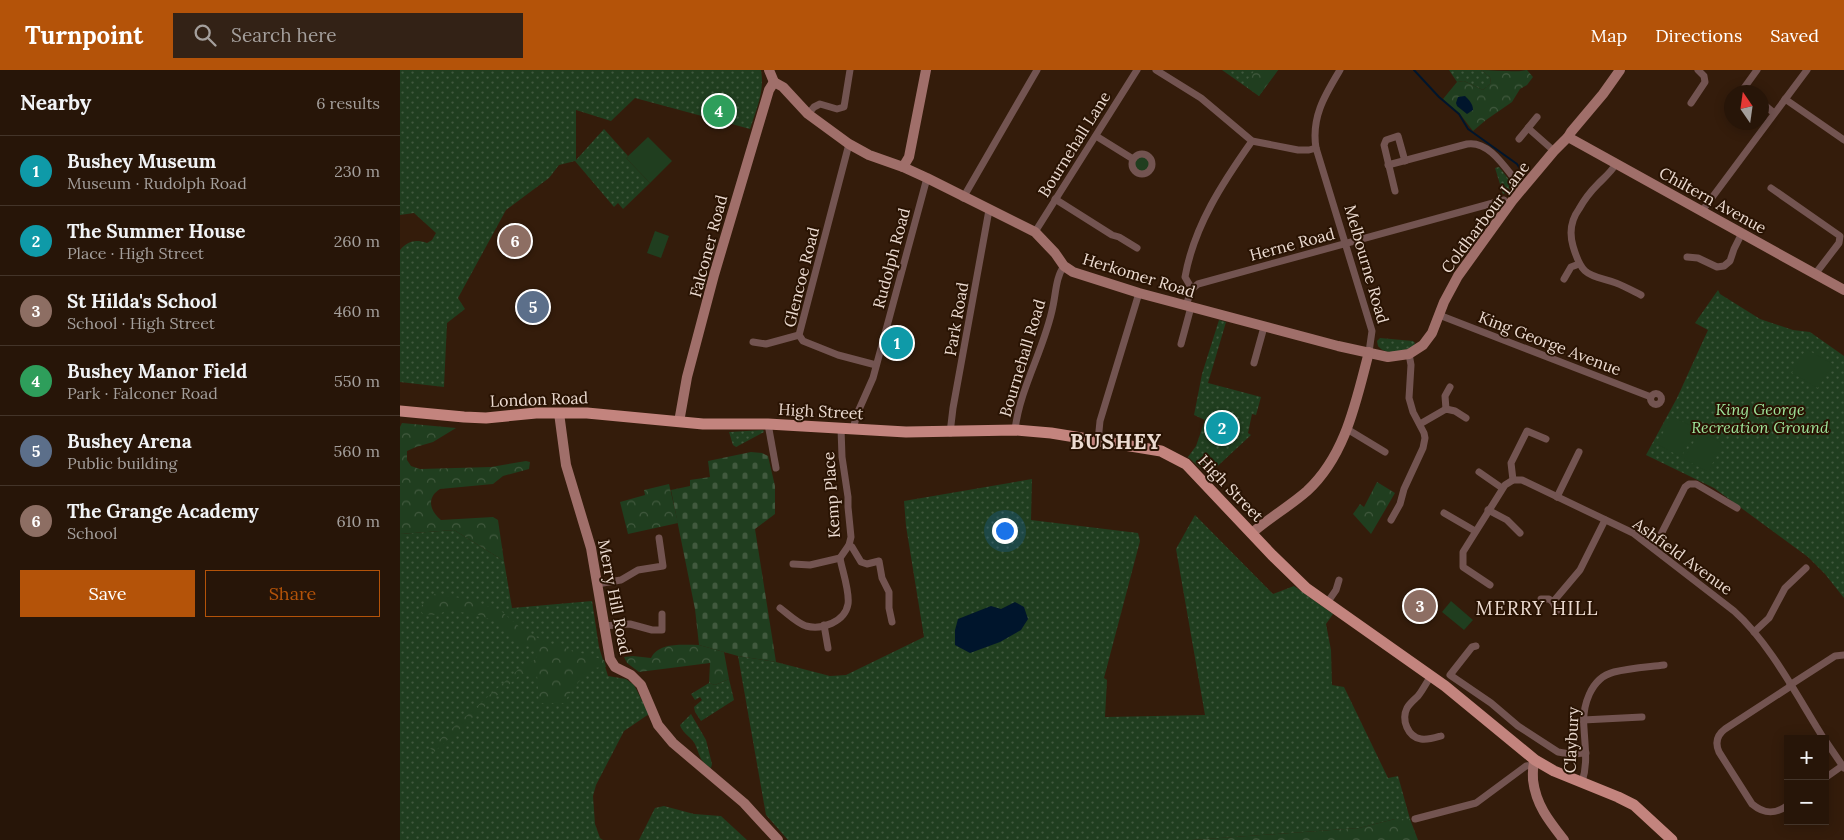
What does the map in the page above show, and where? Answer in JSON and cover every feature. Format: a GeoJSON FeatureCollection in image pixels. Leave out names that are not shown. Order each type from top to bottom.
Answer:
{"type":"FeatureCollection","features":[{"type":"Feature","properties":{"kind":"main road","name":"London Road"},"geometry":{"type":"LineString","coordinates":[[400,411],[472,418],[559,413],[633,416],[679,422]]}},
{"type":"Feature","properties":{"kind":"main road","name":"High Street"},"geometry":{"type":"LineString","coordinates":[[679,422],[722,425],[768,424],[906,432],[950,433],[1015,430],[1051,433],[1148,448],[1178,458],[1192,470],[1306,588],[1431,676],[1474,710],[1534,763],[1634,805],[1672,840]]}},
{"type":"Feature","properties":{"kind":"street"},"geometry":{"type":"LineString","coordinates":[[769,70],[774,82]]}},
{"type":"Feature","properties":{"kind":"street"},"geometry":{"type":"LineString","coordinates":[[808,114],[814,107],[820,104],[840,109],[844,107],[850,70]]}},
{"type":"Feature","properties":{"kind":"street"},"geometry":{"type":"LineString","coordinates":[[903,167],[909,157],[926,70]]}},
{"type":"Feature","properties":{"kind":"street"},"geometry":{"type":"LineString","coordinates":[[963,198],[1038,70]]}},
{"type":"Feature","properties":{"kind":"street","name":"Bournehall Lane"},"geometry":{"type":"LineString","coordinates":[[1034,232],[1137,70]]}},
{"type":"Feature","properties":{"kind":"street"},"geometry":{"type":"LineString","coordinates":[[1156,70],[1201,98],[1252,141],[1298,150],[1316,148]]}},
{"type":"Feature","properties":{"kind":"street","name":"Melbourne Road"},"geometry":{"type":"LineString","coordinates":[[1252,533],[1306,492],[1336,451],[1347,429],[1369,352],[1372,331],[1316,148],[1315,124],[1318,110],[1340,70]]}},
{"type":"Feature","properties":{"kind":"street","name":"Coldharbour Lane"},"geometry":{"type":"LineString","coordinates":[[1409,354],[1423,346],[1432,333],[1438,315],[1458,276],[1522,188],[1568,137],[1620,70]]}},
{"type":"Feature","properties":{"kind":"street"},"geometry":{"type":"LineString","coordinates":[[1691,103],[1705,82],[1704,76],[1698,70]]}},
{"type":"Feature","properties":{"kind":"street"},"geometry":{"type":"LineString","coordinates":[[1746,85],[1757,70]]}},
{"type":"Feature","properties":{"kind":"street"},"geometry":{"type":"LineString","coordinates":[[1702,211],[1807,70]]}},
{"type":"Feature","properties":{"kind":"street","name":"Herkomer Road"},"geometry":{"type":"LineString","coordinates":[[774,82],[783,87],[808,114],[869,155],[927,178],[963,198],[1034,232],[1055,253],[1064,266],[1073,272],[1188,306],[1338,346],[1369,352]]}},
{"type":"Feature","properties":{"kind":"street","name":"Falconer Road"},"geometry":{"type":"LineString","coordinates":[[679,422],[687,377],[729,223],[774,82]]}},
{"type":"Feature","properties":{"kind":"street"},"geometry":{"type":"LineString","coordinates":[[1785,99],[1844,140]]}},
{"type":"Feature","properties":{"kind":"street"},"geometry":{"type":"LineString","coordinates":[[1769,108],[1774,113]]}},
{"type":"Feature","properties":{"kind":"street"},"geometry":{"type":"LineString","coordinates":[[1519,139],[1538,117]]}},
{"type":"Feature","properties":{"kind":"street"},"geometry":{"type":"LineString","coordinates":[[1528,128],[1554,151]]}},
{"type":"Feature","properties":{"kind":"street"},"geometry":{"type":"LineString","coordinates":[[1096,136],[1133,158]]}},
{"type":"Feature","properties":{"kind":"street"},"geometry":{"type":"LineString","coordinates":[[1395,191],[1384,145],[1386,140],[1398,136],[1405,161]]}},
{"type":"Feature","properties":{"kind":"street","name":"Chiltern Avenue"},"geometry":{"type":"LineString","coordinates":[[1568,137],[1844,290]]}},
{"type":"Feature","properties":{"kind":"street"},"geometry":{"type":"LineString","coordinates":[[1181,344],[1192,289],[1185,277],[1198,236],[1219,190],[1252,141]]}},
{"type":"Feature","properties":{"kind":"street"},"geometry":{"type":"LineString","coordinates":[[1388,165],[1475,143],[1484,146],[1491,152],[1522,188]]}},
{"type":"Feature","properties":{"kind":"street","name":"Glencoe Road"},"geometry":{"type":"LineString","coordinates":[[850,144],[799,334],[803,341],[876,366]]}},
{"type":"Feature","properties":{"kind":"street"},"geometry":{"type":"LineString","coordinates":[[1616,164],[1579,208],[1572,222],[1570,236],[1579,264],[1591,276],[1616,283],[1641,295]]}},
{"type":"Feature","properties":{"kind":"street","name":"Rudolph Road"},"geometry":{"type":"LineString","coordinates":[[847,428],[857,414],[873,378],[927,178]]}},
{"type":"Feature","properties":{"kind":"street"},"geometry":{"type":"LineString","coordinates":[[1771,188],[1838,234],[1842,239],[1816,274]]}},
{"type":"Feature","properties":{"kind":"street"},"geometry":{"type":"LineString","coordinates":[[1055,199],[1137,248]]}},
{"type":"Feature","properties":{"kind":"street","name":"Herne Road"},"geometry":{"type":"LineString","coordinates":[[1192,289],[1202,283],[1504,200]]}},
{"type":"Feature","properties":{"kind":"street","name":"Park Road"},"geometry":{"type":"LineString","coordinates":[[950,433],[990,210]]}},
{"type":"Feature","properties":{"kind":"street"},"geometry":{"type":"LineString","coordinates":[[1687,257],[1698,258],[1717,267],[1724,266],[1730,261],[1742,233]]}},
{"type":"Feature","properties":{"kind":"street"},"geometry":{"type":"LineString","coordinates":[[1107,243],[1112,234]]}},
{"type":"Feature","properties":{"kind":"street"},"geometry":{"type":"LineString","coordinates":[[1564,279],[1571,268],[1579,264]]}},
{"type":"Feature","properties":{"kind":"street","name":"Bournehall Road"},"geometry":{"type":"LineString","coordinates":[[1015,430],[1020,407],[1048,328],[1058,276],[1064,266]]}},
{"type":"Feature","properties":{"kind":"street"},"geometry":{"type":"LineString","coordinates":[[1098,441],[1100,421],[1140,293]]}},
{"type":"Feature","properties":{"kind":"street","name":"King George Avenue"},"geometry":{"type":"LineString","coordinates":[[1438,315],[1651,397]]}},
{"type":"Feature","properties":{"kind":"street"},"geometry":{"type":"LineString","coordinates":[[1254,363],[1264,326]]}},
{"type":"Feature","properties":{"kind":"street"},"geometry":{"type":"LineString","coordinates":[[753,342],[766,344],[799,334]]}},
{"type":"Feature","properties":{"kind":"street"},"geometry":{"type":"LineString","coordinates":[[1369,352],[1388,356],[1409,354],[1411,365],[1409,398],[1425,438],[1423,448],[1404,488],[1400,504],[1390,520]]}},
{"type":"Feature","properties":{"kind":"street"},"geometry":{"type":"LineString","coordinates":[[1446,409],[1445,396],[1450,387]]}},
{"type":"Feature","properties":{"kind":"street"},"geometry":{"type":"LineString","coordinates":[[1420,424],[1446,409],[1455,411],[1466,418]]}},
{"type":"Feature","properties":{"kind":"street","name":"Merry Hill Road"},"geometry":{"type":"LineString","coordinates":[[559,413],[566,465],[591,548],[607,651],[612,664],[631,675],[641,685],[658,725],[684,753],[744,803],[778,840]]}},
{"type":"Feature","properties":{"kind":"street"},"geometry":{"type":"LineString","coordinates":[[768,424],[776,468]]}},
{"type":"Feature","properties":{"kind":"street","name":"Kemp Place"},"geometry":{"type":"LineString","coordinates":[[793,564],[810,565],[840,558],[849,545],[851,537],[848,492],[842,457],[847,428]]}},
{"type":"Feature","properties":{"kind":"street"},"geometry":{"type":"LineString","coordinates":[[1347,429],[1385,452]]}},
{"type":"Feature","properties":{"kind":"street"},"geometry":{"type":"LineString","coordinates":[[1490,585],[1463,567],[1463,552],[1502,488],[1513,480],[1511,463],[1526,431],[1546,439]]}},
{"type":"Feature","properties":{"kind":"street"},"geometry":{"type":"LineString","coordinates":[[1558,497],[1579,452]]}},
{"type":"Feature","properties":{"kind":"street"},"geometry":{"type":"LineString","coordinates":[[1480,472],[1502,488]]}},
{"type":"Feature","properties":{"kind":"street","name":"Ashfield Avenue"},"geometry":{"type":"LineString","coordinates":[[1513,480],[1525,481],[1633,533],[1734,611],[1754,632],[1822,735]]}},
{"type":"Feature","properties":{"kind":"street"},"geometry":{"type":"LineString","coordinates":[[1654,548],[1685,487],[1689,484],[1696,484],[1737,508]]}},
{"type":"Feature","properties":{"kind":"street"},"geometry":{"type":"LineString","coordinates":[[1488,510],[1507,520],[1520,533]]}},
{"type":"Feature","properties":{"kind":"street"},"geometry":{"type":"LineString","coordinates":[[1444,513],[1475,531]]}},
{"type":"Feature","properties":{"kind":"street"},"geometry":{"type":"LineString","coordinates":[[1553,602],[1580,570],[1605,520]]}},
{"type":"Feature","properties":{"kind":"street"},"geometry":{"type":"LineString","coordinates":[[597,584],[621,580],[638,570],[663,566],[659,538]]}},
{"type":"Feature","properties":{"kind":"street"},"geometry":{"type":"LineString","coordinates":[[849,545],[861,562],[866,564],[879,561],[882,578],[889,592],[889,608],[892,622]]}},
{"type":"Feature","properties":{"kind":"street","name":"Kemp Place"},"geometry":{"type":"LineString","coordinates":[[824,625],[841,618],[847,607],[847,596],[840,558]]}},
{"type":"Feature","properties":{"kind":"street"},"geometry":{"type":"LineString","coordinates":[[1754,632],[1769,618],[1785,588],[1806,568]]}},
{"type":"Feature","properties":{"kind":"street"},"geometry":{"type":"LineString","coordinates":[[1327,603],[1336,590],[1339,580]]}},
{"type":"Feature","properties":{"kind":"street"},"geometry":{"type":"LineString","coordinates":[[1541,599],[1549,599],[1553,602],[1556,612]]}},
{"type":"Feature","properties":{"kind":"street"},"geometry":{"type":"LineString","coordinates":[[780,608],[804,625],[824,625],[828,648]]}},
{"type":"Feature","properties":{"kind":"street"},"geometry":{"type":"LineString","coordinates":[[603,626],[630,624],[652,630],[662,630],[662,614]]}},
{"type":"Feature","properties":{"kind":"street"},"geometry":{"type":"LineString","coordinates":[[1476,646],[1472,647],[1450,675],[1484,698],[1518,726],[1558,752],[1570,754],[1586,753]]}},
{"type":"Feature","properties":{"kind":"street"},"geometry":{"type":"LineString","coordinates":[[1784,808],[1779,811],[1768,812],[1758,809],[1752,804],[1719,752],[1717,744],[1719,735],[1790,685],[1836,656],[1844,655]]}},
{"type":"Feature","properties":{"kind":"street","name":"Claybury"},"geometry":{"type":"LineString","coordinates":[[1582,782],[1586,770],[1583,711],[1589,694],[1605,676],[1615,672],[1664,665]]}},
{"type":"Feature","properties":{"kind":"street"},"geometry":{"type":"LineString","coordinates":[[1431,676],[1418,696],[1408,706],[1405,713],[1405,722],[1409,732],[1418,738],[1427,740],[1441,736]]}},
{"type":"Feature","properties":{"kind":"street"},"geometry":{"type":"LineString","coordinates":[[1474,710],[1484,698]]}},
{"type":"Feature","properties":{"kind":"street"},"geometry":{"type":"LineString","coordinates":[[1583,720],[1642,717]]}},
{"type":"Feature","properties":{"kind":"street","name":"Ashfield Avenue"},"geometry":{"type":"LineString","coordinates":[[1829,745],[1843,767]]}},
{"type":"Feature","properties":{"kind":"street"},"geometry":{"type":"LineString","coordinates":[[1415,819],[1476,803],[1526,766],[1534,763],[1535,793],[1540,808],[1564,840]]}},
{"type":"Feature","properties":{"kind":"street"},"geometry":{"type":"LineString","coordinates":[[1829,776],[1843,767]]}},
{"type":"Feature","properties":{"kind":"green space"},"geometry":{"type":"Polygon","coordinates":[[[400,70],[761,70],[762,85],[750,129],[635,98],[611,121],[576,110],[576,160],[604,129],[628,156],[626,158],[650,183],[623,209],[618,203],[614,207],[575,161],[559,165],[549,178],[506,210],[458,298],[465,309],[447,323],[444,387],[400,382],[400,250],[412,242],[427,243],[432,240],[436,233],[414,213],[400,215],[400,70]]]}},
{"type":"Feature","properties":{"kind":"green space"},"geometry":{"type":"Polygon","coordinates":[[[1222,70],[1278,70],[1259,96],[1222,70]]]}},
{"type":"Feature","properties":{"kind":"green space"},"geometry":{"type":"Polygon","coordinates":[[[1255,70],[1278,70],[1259,96],[1247,87],[1247,80],[1255,70]]]}},
{"type":"Feature","properties":{"kind":"green space"},"geometry":{"type":"Polygon","coordinates":[[[1449,70],[1481,70],[1490,77],[1491,83],[1483,90],[1464,81],[1457,82],[1449,70]]]}},
{"type":"Feature","properties":{"kind":"green space"},"geometry":{"type":"Polygon","coordinates":[[[1481,70],[1527,70],[1533,77],[1527,85],[1520,89],[1512,102],[1473,131],[1460,114],[1443,99],[1457,82],[1464,81],[1483,90],[1491,83],[1490,77],[1481,70]]]}},
{"type":"Feature","properties":{"kind":"green space"},"geometry":{"type":"Polygon","coordinates":[[[648,137],[672,161],[650,183],[626,158],[648,137]]]}},
{"type":"Feature","properties":{"kind":"green space"},"geometry":{"type":"Polygon","coordinates":[[[1142,156],[1148,158],[1150,164],[1148,170],[1142,172],[1136,170],[1134,164],[1136,158],[1142,156]]]}},
{"type":"Feature","properties":{"kind":"green space"},"geometry":{"type":"Polygon","coordinates":[[[1499,167],[1514,186],[1510,192],[1503,194],[1495,168],[1499,167]]]}},
{"type":"Feature","properties":{"kind":"green space"},"geometry":{"type":"Polygon","coordinates":[[[655,231],[669,236],[661,258],[647,253],[655,231]]]}},
{"type":"Feature","properties":{"kind":"green space","name":"King George Recreation Ground"},"geometry":{"type":"Polygon","coordinates":[[[1718,290],[1720,294],[1760,319],[1793,330],[1810,332],[1844,356],[1844,598],[1825,574],[1808,557],[1714,488],[1646,455],[1677,398],[1708,330],[1695,323],[1718,290]]]}},
{"type":"Feature","properties":{"kind":"green space"},"geometry":{"type":"Polygon","coordinates":[[[1219,320],[1226,322],[1208,383],[1261,397],[1256,415],[1252,414],[1248,433],[1251,435],[1208,475],[1188,457],[1196,446],[1205,420],[1194,415],[1202,374],[1219,320]]]}},
{"type":"Feature","properties":{"kind":"green space"},"geometry":{"type":"Polygon","coordinates":[[[1380,338],[1413,341],[1415,343],[1414,346],[1405,350],[1390,352],[1378,346],[1377,341],[1380,338]]]}},
{"type":"Feature","properties":{"kind":"green space"},"geometry":{"type":"Polygon","coordinates":[[[1806,349],[1833,364],[1818,388],[1792,373],[1806,349]]]}},
{"type":"Feature","properties":{"kind":"green space"},"geometry":{"type":"Polygon","coordinates":[[[1672,416],[1697,429],[1681,457],[1657,444],[1672,416]]]}},
{"type":"Feature","properties":{"kind":"green space"},"geometry":{"type":"Polygon","coordinates":[[[402,423],[456,428],[433,442],[407,451],[407,460],[411,466],[420,469],[491,467],[526,461],[530,462],[529,469],[503,476],[493,484],[440,489],[431,500],[434,513],[441,520],[493,517],[498,520],[504,561],[454,530],[400,534],[400,427],[402,423]]]}},
{"type":"Feature","properties":{"kind":"green space"},"geometry":{"type":"Polygon","coordinates":[[[763,430],[764,432],[736,447],[733,445],[729,432],[763,430]]]}},
{"type":"Feature","properties":{"kind":"green space"},"geometry":{"type":"Polygon","coordinates":[[[1700,431],[1723,444],[1708,472],[1684,459],[1700,431]]]}},
{"type":"Feature","properties":{"kind":"green space"},"geometry":{"type":"Polygon","coordinates":[[[751,452],[762,453],[768,456],[775,486],[775,514],[755,529],[776,662],[738,656],[699,645],[695,609],[671,490],[690,486],[690,480],[710,477],[708,461],[751,452]]]}},
{"type":"Feature","properties":{"kind":"green space"},"geometry":{"type":"Polygon","coordinates":[[[1032,479],[1031,520],[1138,533],[1140,541],[1104,678],[1107,680],[1105,717],[1205,715],[1176,549],[1195,515],[1273,594],[1294,586],[1333,614],[1326,624],[1331,650],[1332,685],[1344,687],[1388,778],[1398,776],[1410,819],[1395,819],[1359,828],[1192,840],[788,840],[766,815],[738,656],[776,662],[830,676],[846,675],[924,637],[906,526],[904,501],[1032,479]]]}},
{"type":"Feature","properties":{"kind":"green space"},"geometry":{"type":"Polygon","coordinates":[[[1377,482],[1395,493],[1371,534],[1353,514],[1360,504],[1364,507],[1377,482]]]}},
{"type":"Feature","properties":{"kind":"green space"},"geometry":{"type":"Polygon","coordinates":[[[669,484],[678,523],[628,534],[620,502],[645,495],[644,490],[669,484]]]}},
{"type":"Feature","properties":{"kind":"green space"},"geometry":{"type":"Polygon","coordinates":[[[454,530],[504,561],[512,608],[592,601],[599,647],[608,676],[626,679],[634,685],[649,714],[624,731],[596,785],[593,796],[595,824],[600,838],[603,840],[400,840],[400,534],[454,530]]]}},
{"type":"Feature","properties":{"kind":"green space"},"geometry":{"type":"Polygon","coordinates":[[[434,594],[467,599],[501,611],[523,630],[545,642],[604,660],[606,667],[592,668],[573,688],[564,703],[539,703],[537,675],[522,673],[434,752],[430,748],[520,668],[536,659],[537,650],[527,644],[518,644],[499,623],[479,615],[448,610],[437,615],[423,614],[419,608],[434,594]]]}},
{"type":"Feature","properties":{"kind":"green space"},"geometry":{"type":"Polygon","coordinates":[[[1451,601],[1473,620],[1464,630],[1442,612],[1451,601]]]}},
{"type":"Feature","properties":{"kind":"green space"},"geometry":{"type":"Polygon","coordinates":[[[699,645],[724,652],[729,679],[715,685],[709,683],[710,663],[639,672],[627,663],[624,657],[651,658],[659,649],[665,647],[699,645]]]}},
{"type":"Feature","properties":{"kind":"green space"},"geometry":{"type":"Polygon","coordinates":[[[729,679],[734,700],[701,721],[694,707],[702,700],[700,697],[695,700],[691,694],[709,683],[715,685],[729,679]]]}},
{"type":"Feature","properties":{"kind":"green space"},"geometry":{"type":"Polygon","coordinates":[[[691,714],[706,740],[712,764],[711,768],[703,762],[693,741],[680,725],[691,714]]]}},
{"type":"Feature","properties":{"kind":"green space"},"geometry":{"type":"Polygon","coordinates":[[[664,806],[694,814],[721,816],[747,840],[639,840],[655,808],[664,806]]]}},
{"type":"Feature","properties":{"kind":"green space"},"geometry":{"type":"Polygon","coordinates":[[[1395,819],[1410,819],[1418,840],[1192,840],[1359,828],[1395,819]]]}},
{"type":"Feature","properties":{"kind":"water"},"geometry":{"type":"Polygon","coordinates":[[[1465,96],[1473,108],[1467,114],[1456,103],[1458,97],[1465,96]]]}},
{"type":"Feature","properties":{"kind":"water"},"geometry":{"type":"Polygon","coordinates":[[[1015,602],[1024,607],[1028,619],[1021,630],[1000,642],[970,653],[955,645],[955,630],[958,619],[991,606],[1001,609],[1015,602]]]}},
{"type":"Feature","properties":{"kind":"waterway"},"geometry":{"type":"LineString","coordinates":[[1414,70],[1439,97],[1459,114],[1468,129],[1517,164],[1522,172]]}},
{"type":"Feature","properties":{"kind":"place","name":"Bushey Manor Field"},"geometry":{"type":"Point","coordinates":[719,111]}},
{"type":"Feature","properties":{"kind":"place","name":"The Grange Academy"},"geometry":{"type":"Point","coordinates":[515,241]}},
{"type":"Feature","properties":{"kind":"place","name":"Bushey Arena"},"geometry":{"type":"Point","coordinates":[533,307]}},
{"type":"Feature","properties":{"kind":"place","name":"Bushey Museum"},"geometry":{"type":"Point","coordinates":[897,343]}},
{"type":"Feature","properties":{"kind":"place","name":"The Summer House"},"geometry":{"type":"Point","coordinates":[1222,428]}},
{"type":"Feature","properties":{"kind":"place","name":"St Hilda's School"},"geometry":{"type":"Point","coordinates":[1420,606]}},
{"type":"Feature","properties":{"kind":"district","name":"BUSHEY"},"geometry":{"type":"Point","coordinates":[1116,441]}},
{"type":"Feature","properties":{"kind":"district","name":"MERRY HILL"},"geometry":{"type":"Point","coordinates":[1537,608]}}]}
